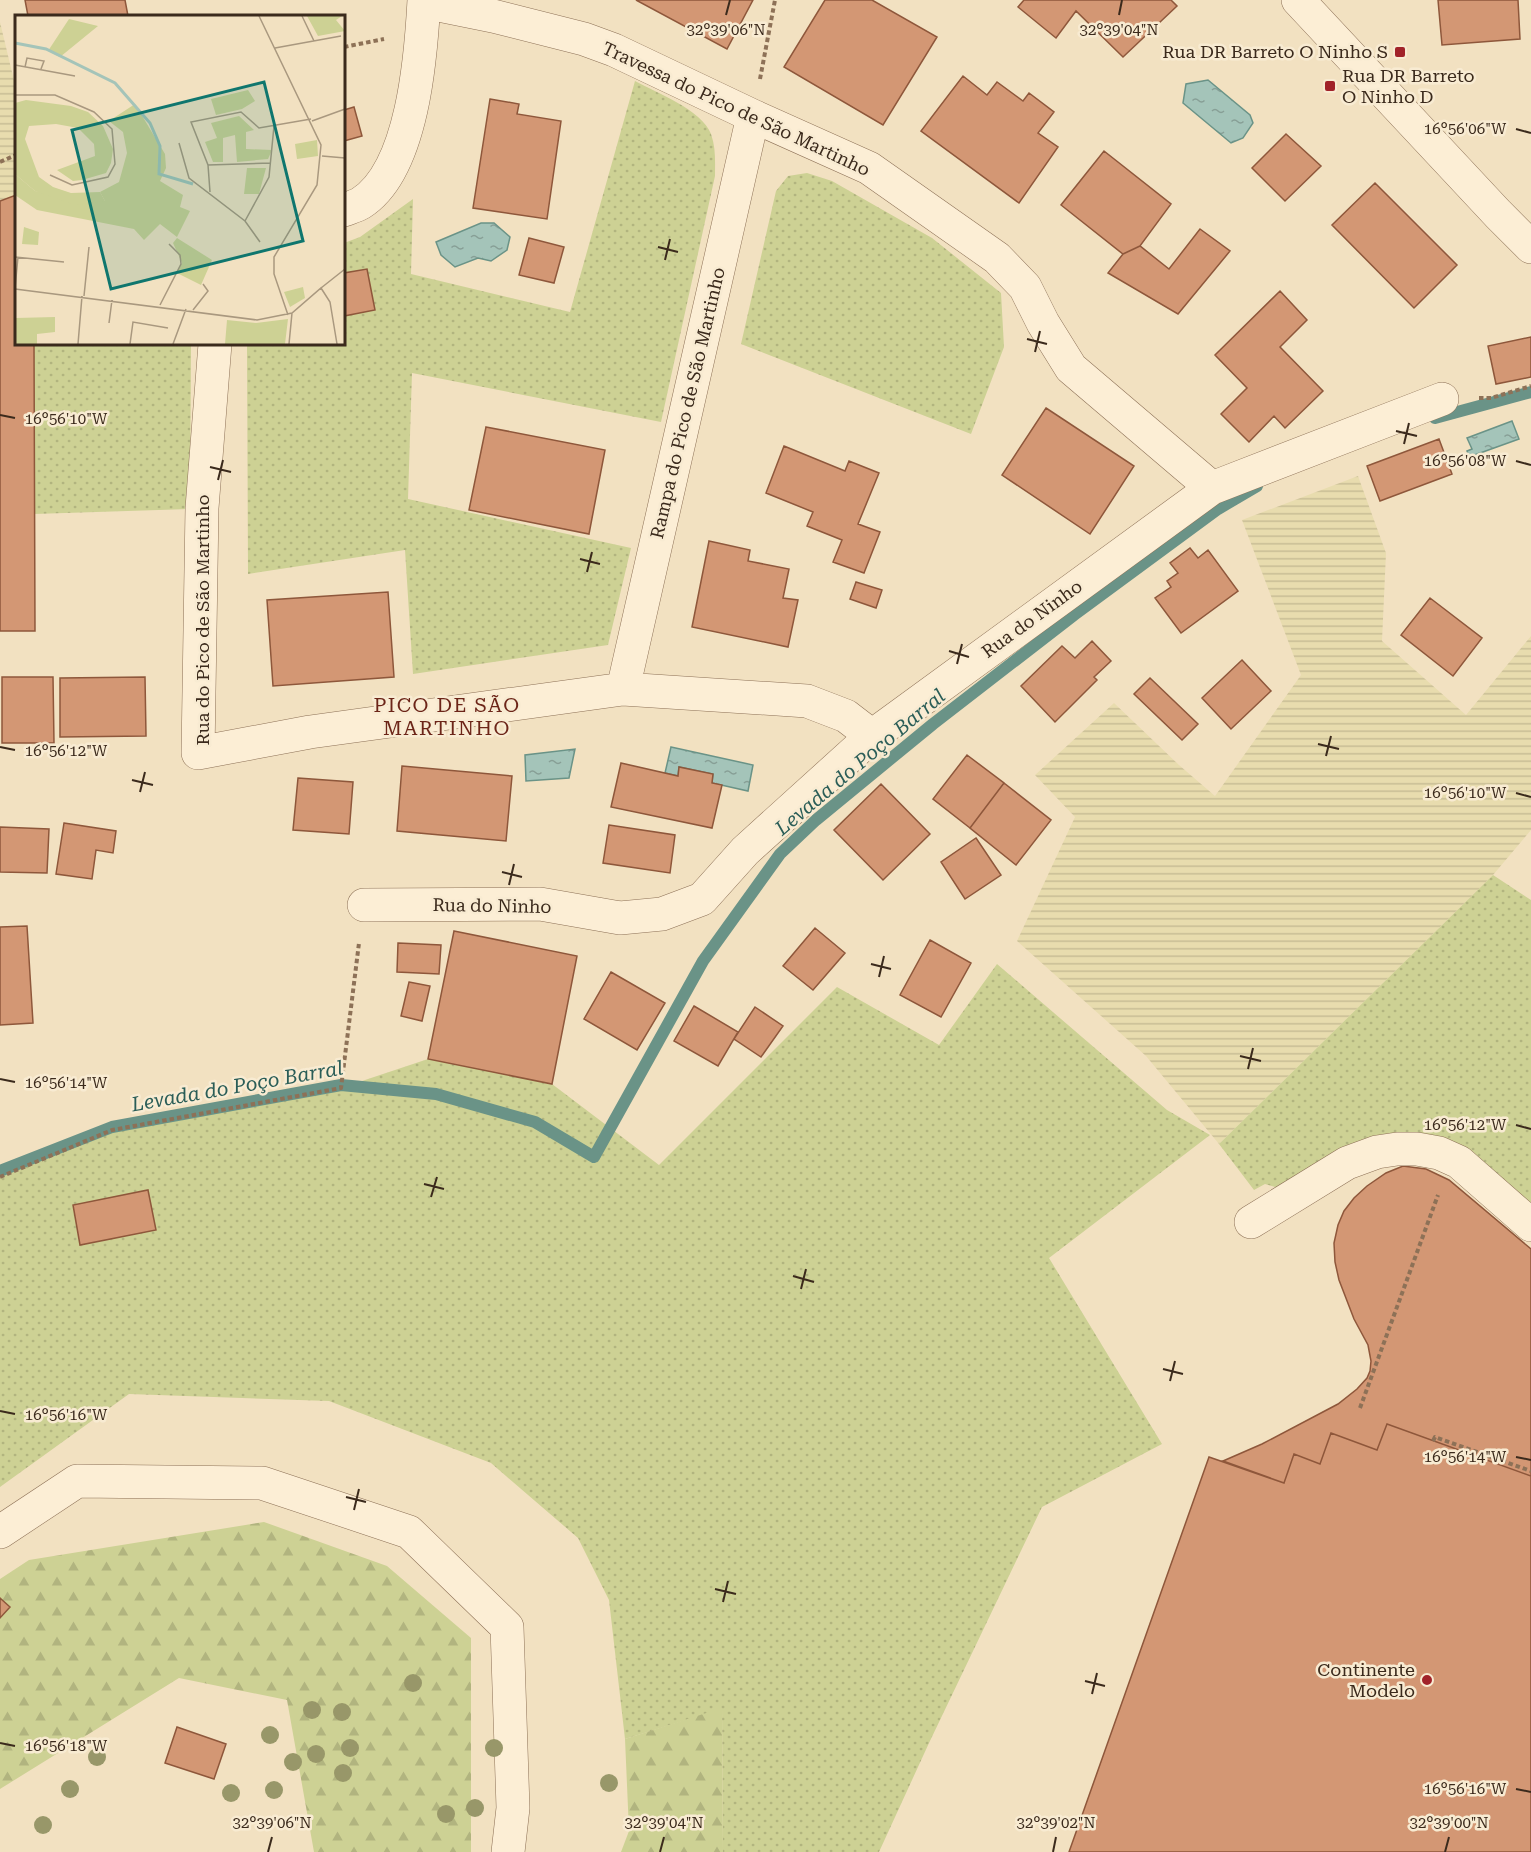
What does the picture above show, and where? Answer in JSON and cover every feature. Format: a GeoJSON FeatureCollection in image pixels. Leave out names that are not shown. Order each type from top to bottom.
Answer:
{"type":"FeatureCollection","features":[{"type":"Feature","properties":{"kind":"street"},"geometry":{"type":"LineString","coordinates":[[1298,0],[1531,247]]}},
{"type":"Feature","properties":{"kind":"street","name":"Travessa do Pico de São Martinho"},"geometry":{"type":"LineString","coordinates":[[424,1],[584,39],[655,69],[756,101],[869,168],[997,258],[1024,287],[1071,368],[1212,488]]}},
{"type":"Feature","properties":{"kind":"street"},"geometry":{"type":"LineString","coordinates":[[345,210],[361,203],[377,189],[391,170],[400,150],[420,57],[424,1]]}},
{"type":"Feature","properties":{"kind":"street","name":"Rampa do Pico de São Martinho"},"geometry":{"type":"LineString","coordinates":[[623,689],[756,101]]}},
{"type":"Feature","properties":{"kind":"street","name":"Rua do Pico de São Martinho"},"geometry":{"type":"LineString","coordinates":[[214,345],[202,508],[198,753],[310,732],[623,689],[807,701],[846,716],[872,736]]}},
{"type":"Feature","properties":{"kind":"street","name":"Rua do Ninho"},"geometry":{"type":"LineString","coordinates":[[364,904],[540,904],[620,918],[662,914],[702,899],[745,851],[872,736],[1212,488],[1442,399]]}},
{"type":"Feature","properties":{"kind":"street"},"geometry":{"type":"LineString","coordinates":[[1251,1222],[1347,1163],[1377,1152],[1417,1149],[1459,1162],[1531,1225]]}},
{"type":"Feature","properties":{"kind":"street"},"geometry":{"type":"LineString","coordinates":[[0,1532],[77,1481],[89,1481],[262,1483],[409,1533],[507,1627],[513,1808],[508,1852]]}},
{"type":"Feature","properties":{"kind":"path"},"geometry":{"type":"LineString","coordinates":[[756,101],[775,0]]}},
{"type":"Feature","properties":{"kind":"path"},"geometry":{"type":"LineString","coordinates":[[345,47],[388,39]]}},
{"type":"Feature","properties":{"kind":"path"},"geometry":{"type":"LineString","coordinates":[[0,162],[15,155]]}},
{"type":"Feature","properties":{"kind":"path"},"geometry":{"type":"LineString","coordinates":[[1442,399],[1491,398],[1531,386]]}},
{"type":"Feature","properties":{"kind":"path"},"geometry":{"type":"LineString","coordinates":[[0,1177],[112,1131],[341,1088],[364,904]]}},
{"type":"Feature","properties":{"kind":"path"},"geometry":{"type":"LineString","coordinates":[[1360,1408],[1440,1190]]}},
{"type":"Feature","properties":{"kind":"path"},"geometry":{"type":"LineString","coordinates":[[1433,1441],[1435,1437],[1531,1471]]}},
{"type":"Feature","properties":{"kind":"shaded area"},"geometry":{"type":"Polygon","coordinates":[[[0,22],[15,85],[15,195],[0,201],[0,22]]]}},
{"type":"Feature","properties":{"kind":"shaded area"},"geometry":{"type":"Polygon","coordinates":[[[1358,476],[1386,553],[1382,641],[1466,715],[1531,636],[1531,830],[1493,875],[1219,1144],[1146,1056],[1017,941],[1075,817],[1035,775],[1114,703],[1215,796],[1301,675],[1242,520],[1358,476]]]}},
{"type":"Feature","properties":{"kind":"green space"},"geometry":{"type":"Polygon","coordinates":[[[635,81],[678,103],[698,117],[711,134],[715,155],[715,176],[661,422],[412,373],[408,499],[631,548],[608,645],[413,674],[405,550],[248,574],[247,345],[345,345],[345,243],[360,237],[413,199],[411,274],[570,312],[635,81]]]}},
{"type":"Feature","properties":{"kind":"green space"},"geometry":{"type":"Polygon","coordinates":[[[807,173],[832,181],[932,238],[1001,293],[1004,347],[971,434],[741,344],[776,191],[788,176],[807,173]]]}},
{"type":"Feature","properties":{"kind":"green space"},"geometry":{"type":"Polygon","coordinates":[[[34,345],[191,345],[190,509],[34,514],[34,345]]]}},
{"type":"Feature","properties":{"kind":"green space"},"geometry":{"type":"Polygon","coordinates":[[[1493,875],[1531,900],[1531,1217],[1437,1145],[1282,1189],[1265,1184],[1254,1190],[1219,1144],[1493,875]]]}},
{"type":"Feature","properties":{"kind":"green space"},"geometry":{"type":"Polygon","coordinates":[[[997,964],[1167,1110],[1210,1135],[1049,1258],[1162,1444],[1042,1507],[879,1852],[723,1852],[722,1709],[625,1739],[609,1600],[578,1538],[491,1463],[329,1401],[129,1394],[0,1487],[0,1177],[112,1130],[341,1088],[428,1059],[552,1084],[659,1165],[837,987],[939,1045],[997,964]]]}},
{"type":"Feature","properties":{"kind":"green space"},"geometry":{"type":"Polygon","coordinates":[[[264,1522],[387,1566],[471,1638],[471,1852],[314,1852],[287,1700],[179,1678],[0,1789],[0,1579],[29,1560],[264,1522]]]}},
{"type":"Feature","properties":{"kind":"green space"},"geometry":{"type":"Polygon","coordinates":[[[722,1708],[723,1852],[621,1852],[629,1831],[625,1739],[722,1708]]]}},
{"type":"Feature","properties":{"kind":"water"},"geometry":{"type":"Polygon","coordinates":[[[1208,80],[1250,115],[1253,123],[1243,138],[1231,143],[1183,103],[1186,84],[1208,80]]]}},
{"type":"Feature","properties":{"kind":"water"},"geometry":{"type":"Polygon","coordinates":[[[481,223],[494,223],[510,237],[507,250],[491,261],[478,258],[455,267],[441,255],[436,242],[481,223]]]}},
{"type":"Feature","properties":{"kind":"water"},"geometry":{"type":"Polygon","coordinates":[[[1512,421],[1519,439],[1469,457],[1467,451],[1472,449],[1467,438],[1512,421]]]}},
{"type":"Feature","properties":{"kind":"water"},"geometry":{"type":"Polygon","coordinates":[[[671,747],[753,765],[748,791],[712,783],[713,774],[679,767],[678,776],[665,773],[671,747]]]}},
{"type":"Feature","properties":{"kind":"water"},"geometry":{"type":"Polygon","coordinates":[[[575,749],[569,778],[526,781],[525,755],[575,749]]]}},
{"type":"Feature","properties":{"kind":"building"},"geometry":{"type":"Polygon","coordinates":[[[25,0],[125,0],[128,15],[28,15],[25,0]]]}},
{"type":"Feature","properties":{"kind":"building"},"geometry":{"type":"Polygon","coordinates":[[[636,0],[753,0],[727,49],[636,0]]]}},
{"type":"Feature","properties":{"kind":"building"},"geometry":{"type":"Polygon","coordinates":[[[825,0],[872,0],[937,37],[883,125],[784,67],[825,0]]]}},
{"type":"Feature","properties":{"kind":"building"},"geometry":{"type":"Polygon","coordinates":[[[1024,0],[1171,0],[1177,6],[1123,57],[1076,11],[1056,38],[1018,7],[1024,0]]]}},
{"type":"Feature","properties":{"kind":"building"},"geometry":{"type":"Polygon","coordinates":[[[1438,0],[1518,0],[1520,39],[1442,45],[1438,0]]]}},
{"type":"Feature","properties":{"kind":"building"},"geometry":{"type":"Polygon","coordinates":[[[963,76],[987,95],[997,82],[1023,101],[1029,93],[1054,112],[1038,133],[1058,147],[1019,203],[921,131],[963,76]]]}},
{"type":"Feature","properties":{"kind":"building"},"geometry":{"type":"Polygon","coordinates":[[[490,99],[519,104],[517,114],[561,121],[547,219],[473,208],[490,99]]]}},
{"type":"Feature","properties":{"kind":"building"},"geometry":{"type":"Polygon","coordinates":[[[354,107],[362,136],[345,141],[345,110],[354,107]]]}},
{"type":"Feature","properties":{"kind":"building"},"geometry":{"type":"Polygon","coordinates":[[[1286,134],[1321,166],[1285,201],[1252,168],[1286,134]]]}},
{"type":"Feature","properties":{"kind":"building"},"geometry":{"type":"Polygon","coordinates":[[[1104,151],[1171,204],[1140,246],[1123,254],[1061,205],[1104,151]]]}},
{"type":"Feature","properties":{"kind":"building"},"geometry":{"type":"Polygon","coordinates":[[[1375,183],[1457,265],[1414,308],[1332,225],[1375,183]]]}},
{"type":"Feature","properties":{"kind":"building"},"geometry":{"type":"Polygon","coordinates":[[[15,195],[15,345],[34,345],[35,631],[0,631],[0,201],[15,195]]]}},
{"type":"Feature","properties":{"kind":"building"},"geometry":{"type":"Polygon","coordinates":[[[1200,229],[1230,251],[1178,314],[1108,273],[1123,254],[1140,246],[1169,269],[1200,229]]]}},
{"type":"Feature","properties":{"kind":"building"},"geometry":{"type":"Polygon","coordinates":[[[529,238],[564,247],[554,283],[519,275],[529,238]]]}},
{"type":"Feature","properties":{"kind":"building"},"geometry":{"type":"Polygon","coordinates":[[[367,269],[375,310],[345,316],[345,273],[367,269]]]}},
{"type":"Feature","properties":{"kind":"building"},"geometry":{"type":"Polygon","coordinates":[[[1280,291],[1307,320],[1280,347],[1323,391],[1285,428],[1274,416],[1249,442],[1221,414],[1247,388],[1215,355],[1280,291]]]}},
{"type":"Feature","properties":{"kind":"building"},"geometry":{"type":"Polygon","coordinates":[[[1531,337],[1531,377],[1496,384],[1488,346],[1531,337]]]}},
{"type":"Feature","properties":{"kind":"building"},"geometry":{"type":"Polygon","coordinates":[[[1046,408],[1134,466],[1090,534],[1002,475],[1046,408]]]}},
{"type":"Feature","properties":{"kind":"building"},"geometry":{"type":"Polygon","coordinates":[[[486,427],[605,450],[589,534],[469,510],[486,427]]]}},
{"type":"Feature","properties":{"kind":"building"},"geometry":{"type":"Polygon","coordinates":[[[1439,439],[1452,474],[1380,501],[1367,466],[1439,439]]]}},
{"type":"Feature","properties":{"kind":"building"},"geometry":{"type":"Polygon","coordinates":[[[784,446],[845,471],[849,461],[879,473],[858,524],[880,532],[864,573],[833,562],[842,540],[807,526],[813,512],[766,493],[784,446]]]}},
{"type":"Feature","properties":{"kind":"building"},"geometry":{"type":"Polygon","coordinates":[[[709,541],[750,550],[748,561],[789,569],[783,598],[798,600],[788,647],[692,627],[709,541]]]}},
{"type":"Feature","properties":{"kind":"building"},"geometry":{"type":"Polygon","coordinates":[[[1190,548],[1198,558],[1208,550],[1238,591],[1181,633],[1155,598],[1171,587],[1167,581],[1178,573],[1170,563],[1190,548]]]}},
{"type":"Feature","properties":{"kind":"building"},"geometry":{"type":"Polygon","coordinates":[[[856,582],[882,590],[876,608],[850,599],[856,582]]]}},
{"type":"Feature","properties":{"kind":"building"},"geometry":{"type":"Polygon","coordinates":[[[388,592],[394,677],[273,686],[267,600],[388,592]]]}},
{"type":"Feature","properties":{"kind":"building"},"geometry":{"type":"Polygon","coordinates":[[[1430,598],[1482,638],[1453,676],[1401,635],[1430,598]]]}},
{"type":"Feature","properties":{"kind":"building"},"geometry":{"type":"Polygon","coordinates":[[[1092,641],[1111,661],[1094,677],[1097,680],[1055,722],[1021,686],[1062,646],[1075,658],[1092,641]]]}},
{"type":"Feature","properties":{"kind":"building"},"geometry":{"type":"Polygon","coordinates":[[[1242,660],[1271,691],[1231,729],[1202,698],[1242,660]]]}},
{"type":"Feature","properties":{"kind":"building"},"geometry":{"type":"Polygon","coordinates":[[[2,677],[53,677],[54,743],[2,743],[2,677]]]}},
{"type":"Feature","properties":{"kind":"building"},"geometry":{"type":"Polygon","coordinates":[[[145,677],[146,736],[60,737],[60,678],[145,677]]]}},
{"type":"Feature","properties":{"kind":"building"},"geometry":{"type":"Polygon","coordinates":[[[1150,678],[1198,724],[1182,740],[1134,694],[1150,678]]]}},
{"type":"Feature","properties":{"kind":"building"},"geometry":{"type":"Polygon","coordinates":[[[967,755],[1004,783],[970,828],[933,799],[967,755]]]}},
{"type":"Feature","properties":{"kind":"building"},"geometry":{"type":"Polygon","coordinates":[[[621,763],[678,776],[679,767],[713,774],[712,783],[722,785],[712,828],[611,807],[621,763]]]}},
{"type":"Feature","properties":{"kind":"building"},"geometry":{"type":"Polygon","coordinates":[[[402,766],[512,776],[506,841],[397,831],[402,766]]]}},
{"type":"Feature","properties":{"kind":"building"},"geometry":{"type":"Polygon","coordinates":[[[298,778],[353,782],[349,834],[293,830],[298,778]]]}},
{"type":"Feature","properties":{"kind":"building"},"geometry":{"type":"Polygon","coordinates":[[[1004,783],[1051,820],[1016,865],[970,828],[1004,783]]]}},
{"type":"Feature","properties":{"kind":"building"},"geometry":{"type":"Polygon","coordinates":[[[881,784],[930,834],[883,880],[834,830],[881,784]]]}},
{"type":"Feature","properties":{"kind":"building"},"geometry":{"type":"Polygon","coordinates":[[[64,823],[116,831],[113,853],[96,850],[92,879],[56,874],[64,823]]]}},
{"type":"Feature","properties":{"kind":"building"},"geometry":{"type":"Polygon","coordinates":[[[609,825],[675,835],[670,873],[603,863],[609,825]]]}},
{"type":"Feature","properties":{"kind":"building"},"geometry":{"type":"Polygon","coordinates":[[[0,827],[49,829],[47,873],[0,872],[0,827]]]}},
{"type":"Feature","properties":{"kind":"building"},"geometry":{"type":"Polygon","coordinates":[[[976,838],[1001,875],[965,899],[941,862],[976,838]]]}},
{"type":"Feature","properties":{"kind":"building"},"geometry":{"type":"Polygon","coordinates":[[[27,926],[33,1023],[0,1025],[0,927],[27,926]]]}},
{"type":"Feature","properties":{"kind":"building"},"geometry":{"type":"Polygon","coordinates":[[[815,928],[845,953],[813,990],[783,966],[815,928]]]}},
{"type":"Feature","properties":{"kind":"building"},"geometry":{"type":"Polygon","coordinates":[[[454,931],[577,956],[552,1084],[428,1059],[454,931]]]}},
{"type":"Feature","properties":{"kind":"building"},"geometry":{"type":"Polygon","coordinates":[[[930,940],[971,963],[941,1017],[900,995],[930,940]]]}},
{"type":"Feature","properties":{"kind":"building"},"geometry":{"type":"Polygon","coordinates":[[[398,943],[441,945],[439,974],[397,972],[398,943]]]}},
{"type":"Feature","properties":{"kind":"building"},"geometry":{"type":"Polygon","coordinates":[[[611,972],[665,1003],[637,1050],[584,1019],[611,972]]]}},
{"type":"Feature","properties":{"kind":"building"},"geometry":{"type":"Polygon","coordinates":[[[409,982],[430,986],[422,1021],[401,1016],[409,982]]]}},
{"type":"Feature","properties":{"kind":"building"},"geometry":{"type":"Polygon","coordinates":[[[694,1006],[738,1032],[718,1066],[674,1041],[694,1006]]]}},
{"type":"Feature","properties":{"kind":"building"},"geometry":{"type":"Polygon","coordinates":[[[755,1007],[783,1026],[761,1057],[734,1039],[755,1007]]]}},
{"type":"Feature","properties":{"kind":"building"},"geometry":{"type":"Polygon","coordinates":[[[1403,1166],[1426,1169],[1449,1180],[1531,1249],[1531,1476],[1387,1424],[1377,1450],[1331,1433],[1320,1464],[1294,1454],[1284,1483],[1223,1461],[1262,1444],[1338,1404],[1367,1378],[1371,1361],[1368,1345],[1354,1319],[1339,1280],[1334,1243],[1344,1211],[1354,1198],[1386,1173],[1403,1166]]]}},
{"type":"Feature","properties":{"kind":"building"},"geometry":{"type":"Polygon","coordinates":[[[148,1190],[156,1230],[80,1245],[73,1205],[148,1190]]]}},
{"type":"Feature","properties":{"kind":"building"},"geometry":{"type":"Polygon","coordinates":[[[1387,1424],[1531,1476],[1531,1852],[1069,1852],[1209,1457],[1284,1483],[1294,1454],[1320,1464],[1331,1433],[1377,1450],[1387,1424]]]}},
{"type":"Feature","properties":{"kind":"building"},"geometry":{"type":"Polygon","coordinates":[[[0,1598],[10,1607],[0,1618],[0,1598]]]}},
{"type":"Feature","properties":{"kind":"building"},"geometry":{"type":"Polygon","coordinates":[[[177,1727],[226,1744],[214,1779],[165,1763],[177,1727]]]}},
{"type":"Feature","properties":{"kind":"waterway","name":"Levada do Poço Barral"},"geometry":{"type":"LineString","coordinates":[[1435,418],[1531,392]]}},
{"type":"Feature","properties":{"kind":"waterway","name":"Levada do Poço Barral"},"geometry":{"type":"LineString","coordinates":[[0,1171],[112,1127],[341,1085],[436,1094],[535,1122],[594,1157],[703,961],[780,854],[816,820],[933,724],[1074,615],[1218,509],[1257,486]]}},
{"type":"Feature","properties":{"kind":"place","name":"Rua DR Barreto O Ninho S"},"geometry":{"type":"Point","coordinates":[1400,52]}},
{"type":"Feature","properties":{"kind":"place","name":"Rua DR Barreto O Ninho D"},"geometry":{"type":"Point","coordinates":[1330,86]}},
{"type":"Feature","properties":{"kind":"place","name":"Continente Modelo"},"geometry":{"type":"Point","coordinates":[1427,1680]}},
{"type":"Feature","properties":{"kind":"district","name":"PICO DE SÃO MARTINHO"},"geometry":{"type":"Point","coordinates":[447,716]}}]}
